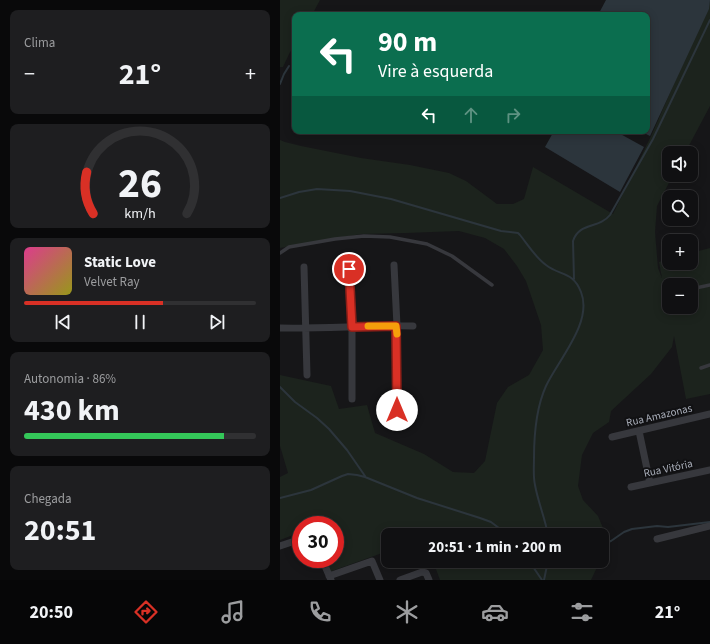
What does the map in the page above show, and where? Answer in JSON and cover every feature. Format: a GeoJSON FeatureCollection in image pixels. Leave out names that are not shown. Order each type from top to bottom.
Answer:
{"type":"FeatureCollection","features":[{"type":"Feature","properties":{"kind":"street"},"geometry":{"type":"LineString","coordinates":[[394,265],[397,424]]}},
{"type":"Feature","properties":{"kind":"street"},"geometry":{"type":"LineString","coordinates":[[304,267],[307,375]]}},
{"type":"Feature","properties":{"kind":"street"},"geometry":{"type":"LineString","coordinates":[[349,269],[352,327],[352,399]]}},
{"type":"Feature","properties":{"kind":"street"},"geometry":{"type":"LineString","coordinates":[[280,328],[413,326]]}},
{"type":"Feature","properties":{"kind":"street","name":"Rua Amazonas"},"geometry":{"type":"LineString","coordinates":[[612,437],[710,414]]}},
{"type":"Feature","properties":{"kind":"street"},"geometry":{"type":"LineString","coordinates":[[639,431],[650,483]]}},
{"type":"Feature","properties":{"kind":"street","name":"Rua Vitória"},"geometry":{"type":"LineString","coordinates":[[631,487],[710,470]]}},
{"type":"Feature","properties":{"kind":"street"},"geometry":{"type":"LineString","coordinates":[[656,539],[710,526]]}},
{"type":"Feature","properties":{"kind":"street"},"geometry":{"type":"LineString","coordinates":[[280,546],[292,541]]}},
{"type":"Feature","properties":{"kind":"street"},"geometry":{"type":"LineString","coordinates":[[326,568],[330,578],[372,561],[380,580]]}},
{"type":"Feature","properties":{"kind":"street"},"geometry":{"type":"LineString","coordinates":[[400,580],[422,572],[426,573],[429,580]]}},
{"type":"Feature","properties":{"kind":"lane"},"geometry":{"type":"LineString","coordinates":[[280,253],[289,247],[335,239],[364,236],[390,237],[427,244],[452,256],[492,285]]}},
{"type":"Feature","properties":{"kind":"lane"},"geometry":{"type":"LineString","coordinates":[[698,288],[710,285]]}},
{"type":"Feature","properties":{"kind":"lane"},"geometry":{"type":"LineString","coordinates":[[701,368],[710,365]]}},
{"type":"Feature","properties":{"kind":"shaded area"},"geometry":{"type":"Polygon","coordinates":[[[280,0],[320,0],[314,12],[292,12],[292,50],[283,67],[280,67],[280,0]]]}},
{"type":"Feature","properties":{"kind":"shaded area"},"geometry":{"type":"Polygon","coordinates":[[[606,0],[710,0],[709,9],[650,136],[646,134],[650,134],[650,12],[600,12],[606,0]]]}},
{"type":"Feature","properties":{"kind":"shaded area"},"geometry":{"type":"Polygon","coordinates":[[[710,1],[710,106],[689,146],[662,146],[662,182],[669,182],[665,190],[662,190],[662,196],[657,206],[655,232],[658,268],[662,278],[659,262],[662,261],[662,270],[698,270],[698,251],[710,248],[710,394],[686,399],[674,336],[672,347],[651,374],[611,411],[609,422],[593,433],[582,455],[578,486],[583,500],[598,516],[603,528],[381,528],[381,553],[344,567],[344,516],[292,516],[292,535],[280,540],[280,477],[288,473],[280,446],[280,375],[331,386],[339,409],[367,405],[375,433],[424,454],[453,472],[474,473],[485,461],[497,403],[508,387],[529,375],[543,350],[541,325],[526,281],[504,249],[485,238],[459,231],[361,234],[280,248],[280,140],[301,146],[361,158],[410,165],[449,173],[466,181],[497,204],[513,204],[524,199],[533,167],[613,214],[652,134],[710,1]]]}},
{"type":"Feature","properties":{"kind":"shaded area"},"geometry":{"type":"Polygon","coordinates":[[[552,134],[620,134],[644,147],[620,192],[545,147],[552,134]]]}},
{"type":"Feature","properties":{"kind":"shaded area"},"geometry":{"type":"Polygon","coordinates":[[[327,568],[340,568],[329,572],[327,568]]]}},
{"type":"Feature","properties":{"kind":"shaded area"},"geometry":{"type":"Polygon","coordinates":[[[436,568],[597,568],[591,580],[440,580],[436,568]]]}},
{"type":"Feature","properties":{"kind":"waterway"},"geometry":{"type":"LineString","coordinates":[[574,279],[573,241],[576,235],[584,228],[600,222],[610,215],[653,139],[710,20]]}},
{"type":"Feature","properties":{"kind":"waterway"},"geometry":{"type":"LineString","coordinates":[[280,84],[289,66]]}},
{"type":"Feature","properties":{"kind":"waterway"},"geometry":{"type":"LineString","coordinates":[[280,198],[299,192],[317,189],[350,191],[391,199],[501,231],[518,233],[542,262],[574,280],[581,292],[583,304],[579,328],[546,386],[540,403],[535,430],[534,482],[546,528]]}},
{"type":"Feature","properties":{"kind":"waterway"},"geometry":{"type":"LineString","coordinates":[[280,387],[295,402],[329,429],[347,450],[365,476]]}},
{"type":"Feature","properties":{"kind":"waterway"},"geometry":{"type":"LineString","coordinates":[[280,498],[311,490],[348,474],[357,475],[417,498],[491,522],[499,528]]}},
{"type":"Feature","properties":{"kind":"waterway"},"geometry":{"type":"LineString","coordinates":[[609,542],[624,532],[632,529],[657,526],[668,527],[710,522]]}},
{"type":"Feature","properties":{"kind":"waterway"},"geometry":{"type":"LineString","coordinates":[[534,568],[542,580]]}},
{"type":"Feature","properties":{"kind":"waterway"},"geometry":{"type":"LineString","coordinates":[[544,580],[547,568]]}},
{"type":"Feature","properties":{"kind":"slow traffic"},"geometry":{"type":"LineString","coordinates":[[368,326],[396,326],[397,334]]}},
{"type":"Feature","properties":{"kind":"route"},"geometry":{"type":"LineString","coordinates":[[349,269],[352,327],[396,326],[397,410]]}}]}
